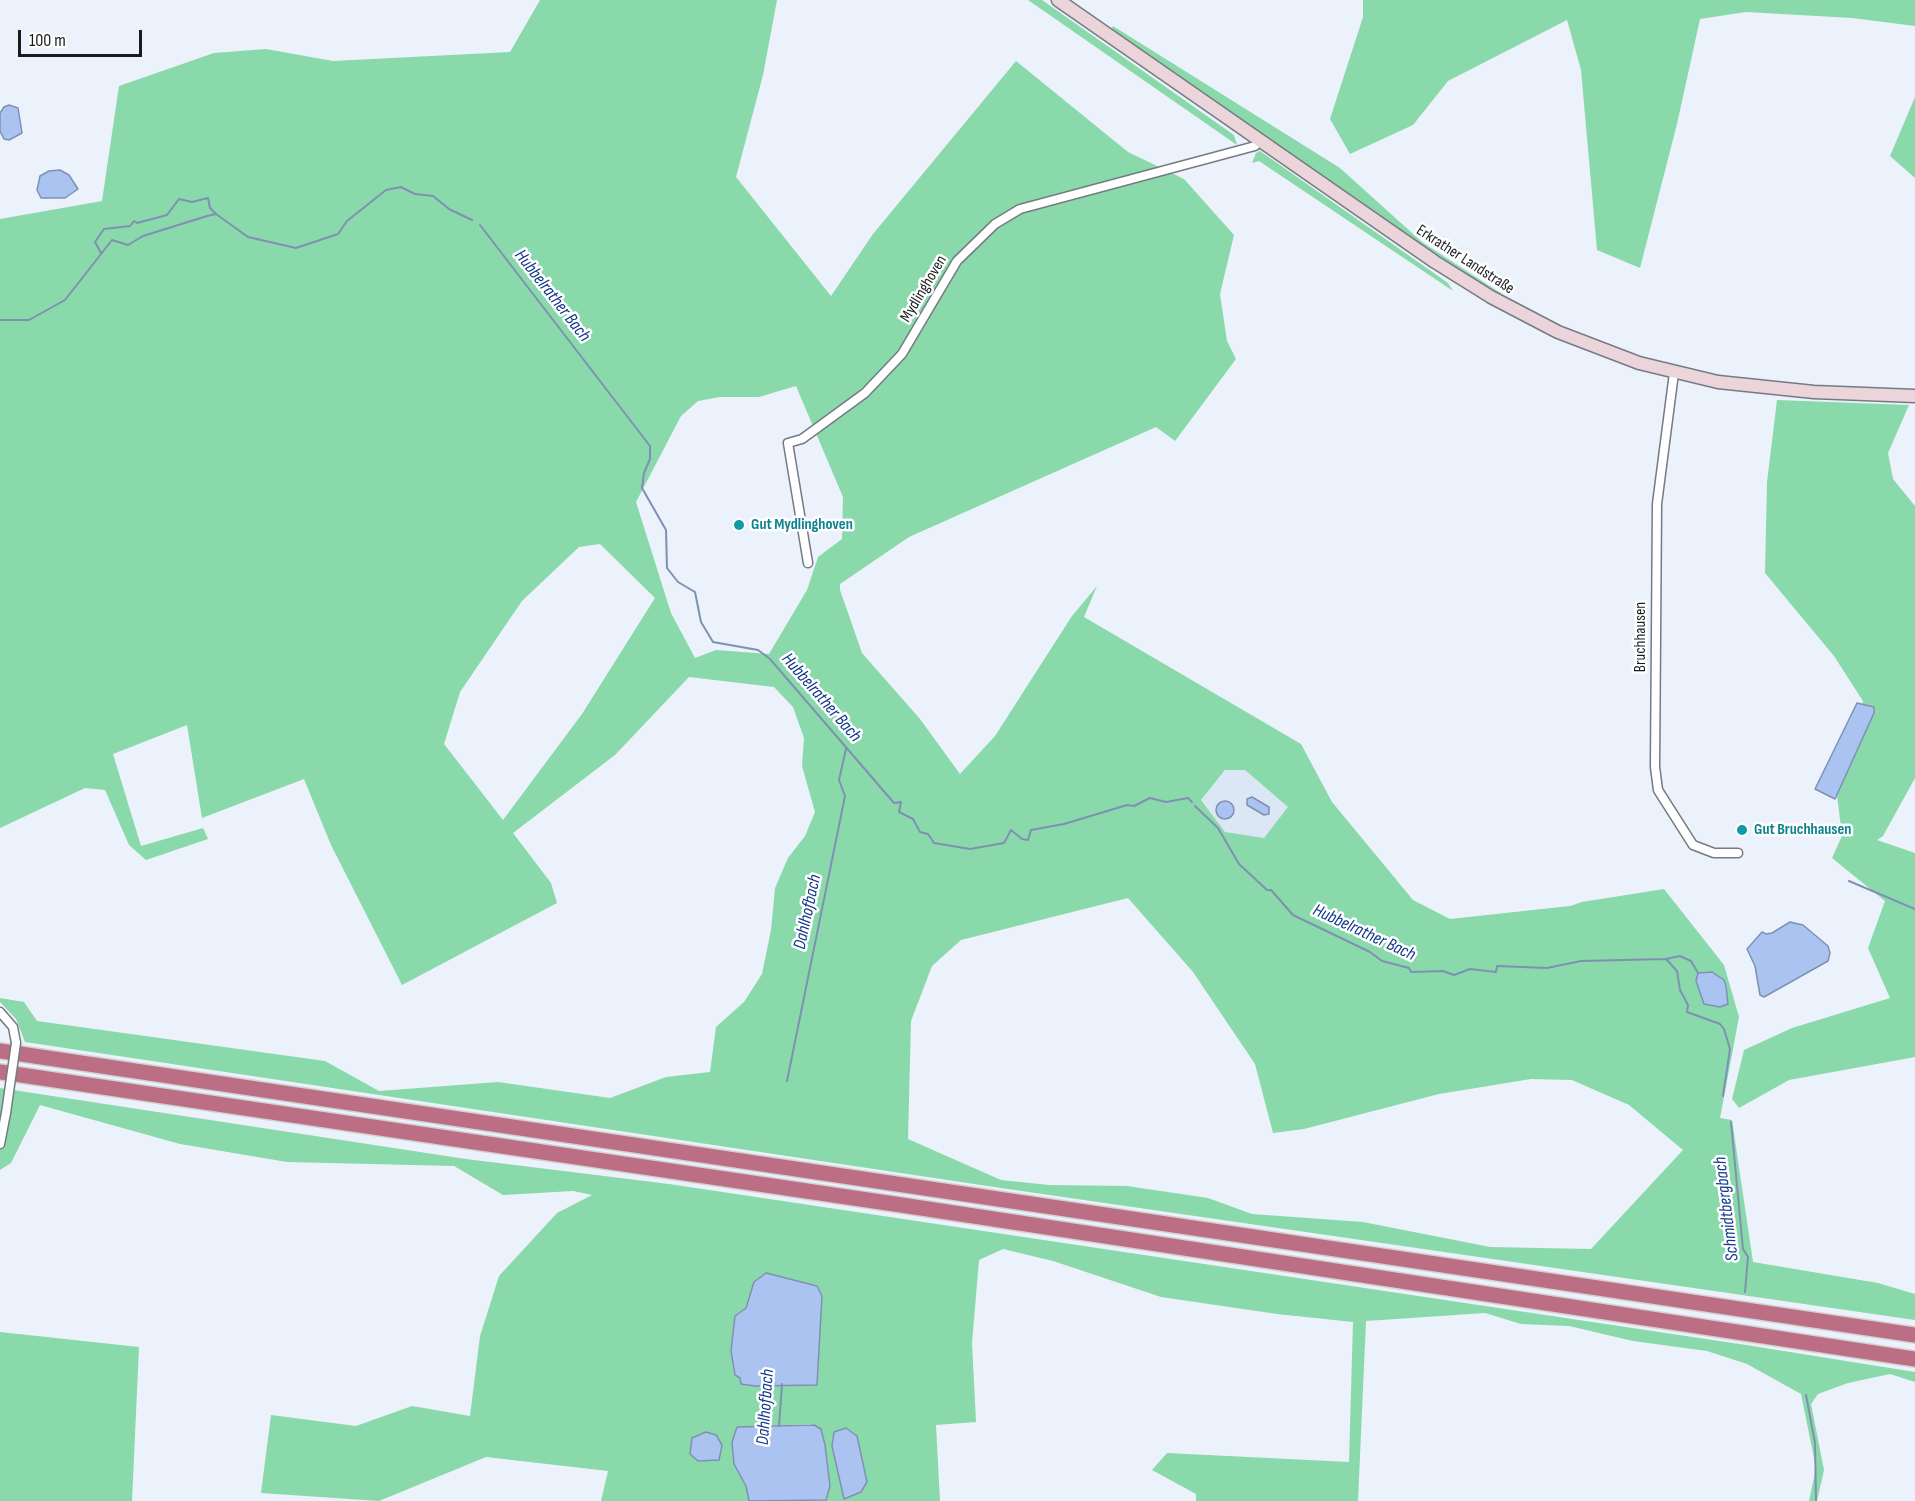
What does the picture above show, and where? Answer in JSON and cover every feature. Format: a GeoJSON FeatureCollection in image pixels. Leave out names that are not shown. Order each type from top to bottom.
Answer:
{"type":"FeatureCollection","features":[{"type":"Feature","properties":{"kind":"highway"},"geometry":{"type":"LineString","coordinates":[[0,1051],[1915,1335]]}},
{"type":"Feature","properties":{"kind":"highway"},"geometry":{"type":"LineString","coordinates":[[0,1072],[908,1206],[1915,1359]]}},
{"type":"Feature","properties":{"kind":"street","name":"Erkrather Landstraße"},"geometry":{"type":"LineString","coordinates":[[1058,0],[1435,262],[1516,311],[1608,353],[1674,373],[1765,388],[1915,396]]}},
{"type":"Feature","properties":{"kind":"street","name":"Mydlinghoven"},"geometry":{"type":"LineString","coordinates":[[808,563],[788,442],[802,439],[873,385],[902,354],[957,261],[995,224],[1020,209],[1255,146],[1258,141]]}},
{"type":"Feature","properties":{"kind":"street","name":"Bruchhausen"},"geometry":{"type":"LineString","coordinates":[[1674,373],[1657,504],[1655,767],[1658,790],[1693,846],[1714,853],[1738,853]]}},
{"type":"Feature","properties":{"kind":"street"},"geometry":{"type":"LineString","coordinates":[[0,1012],[13,1027],[16,1043],[0,1144]]}},
{"type":"Feature","properties":{"kind":"shaded area"},"geometry":{"type":"Polygon","coordinates":[[[1225,770],[1245,770],[1289,807],[1264,838],[1225,832],[1201,800],[1225,770]]]}},
{"type":"Feature","properties":{"kind":"green space"},"geometry":{"type":"Polygon","coordinates":[[[540,0],[777,0],[763,75],[736,177],[831,296],[873,234],[1016,61],[1128,152],[1184,179],[1234,235],[1220,294],[1227,341],[1236,359],[1175,441],[1156,427],[909,537],[840,584],[840,590],[862,653],[920,719],[960,774],[995,736],[1072,616],[1097,586],[1084,617],[1301,744],[1332,802],[1413,900],[1450,919],[1570,906],[1582,902],[1664,889],[1724,965],[1739,1017],[1720,1118],[1732,1120],[1753,1262],[1878,1283],[1915,1294],[1915,1320],[1001,1188],[25,1042],[16,1019],[0,1002],[0,998],[24,1002],[37,1021],[325,1061],[379,1091],[498,1082],[610,1098],[666,1077],[710,1072],[716,1027],[744,1002],[762,974],[771,930],[775,888],[788,858],[805,836],[815,812],[802,766],[804,738],[793,707],[774,687],[689,677],[615,755],[513,833],[551,883],[557,903],[402,985],[331,845],[304,779],[202,818],[187,725],[113,754],[141,846],[203,828],[208,839],[146,860],[129,845],[105,790],[85,788],[0,828],[0,219],[102,201],[119,86],[214,53],[266,49],[333,61],[510,52],[540,0]],[[796,386],[759,397],[720,397],[698,401],[681,416],[636,502],[671,613],[695,658],[716,650],[769,654],[807,590],[818,557],[842,539],[843,497],[796,386]],[[600,544],[579,547],[522,601],[460,692],[444,744],[503,820],[582,714],[655,598],[600,544]],[[1225,770],[1201,800],[1225,832],[1264,838],[1288,807],[1245,770],[1225,770]],[[1128,898],[961,940],[932,966],[911,1021],[908,1139],[1001,1180],[1049,1185],[1127,1186],[1208,1198],[1252,1214],[1363,1222],[1490,1247],[1591,1249],[1683,1150],[1629,1105],[1572,1080],[1531,1079],[1439,1094],[1304,1129],[1273,1133],[1255,1064],[1193,972],[1128,898]]]}},
{"type":"Feature","properties":{"kind":"green space"},"geometry":{"type":"Polygon","coordinates":[[[1028,0],[1042,0],[1234,135],[1237,145],[1028,0]]]}},
{"type":"Feature","properties":{"kind":"green space"},"geometry":{"type":"Polygon","coordinates":[[[1363,0],[1915,0],[1915,26],[1852,18],[1746,12],[1700,19],[1677,124],[1640,268],[1597,250],[1581,70],[1567,20],[1448,81],[1413,125],[1350,154],[1330,119],[1363,17],[1363,0]]]}},
{"type":"Feature","properties":{"kind":"green space"},"geometry":{"type":"Polygon","coordinates":[[[1113,26],[1340,168],[1422,242],[1505,296],[1467,277],[1413,242],[1111,30],[1113,26]]]}},
{"type":"Feature","properties":{"kind":"green space"},"geometry":{"type":"Polygon","coordinates":[[[1915,97],[1915,178],[1890,156],[1915,97]]]}},
{"type":"Feature","properties":{"kind":"green space"},"geometry":{"type":"Polygon","coordinates":[[[1260,151],[1448,283],[1453,291],[1259,161],[1252,163],[1256,153],[1260,151]]]}},
{"type":"Feature","properties":{"kind":"green space"},"geometry":{"type":"Polygon","coordinates":[[[1777,400],[1909,405],[1888,453],[1893,479],[1915,506],[1915,778],[1883,836],[1877,840],[1915,853],[1915,1057],[1789,1080],[1739,1108],[1732,1099],[1744,1050],[1792,1028],[1890,998],[1868,948],[1885,901],[1832,858],[1842,836],[1837,795],[1863,701],[1834,656],[1765,573],[1767,482],[1777,400]]]}},
{"type":"Feature","properties":{"kind":"green space"},"geometry":{"type":"Polygon","coordinates":[[[0,1088],[466,1159],[669,1184],[1746,1345],[1915,1372],[1915,1382],[1890,1374],[1848,1383],[1818,1394],[1811,1404],[1824,1470],[1817,1501],[1809,1501],[1816,1468],[1801,1394],[1747,1364],[1707,1351],[1633,1341],[1569,1326],[1521,1324],[1485,1313],[1366,1321],[1358,1501],[1196,1501],[1196,1494],[1152,1470],[1167,1453],[1349,1462],[1353,1322],[1277,1314],[1161,1297],[1053,1261],[1003,1249],[979,1260],[972,1343],[976,1422],[936,1425],[940,1501],[823,1501],[829,1473],[825,1445],[819,1430],[810,1424],[737,1427],[732,1442],[734,1464],[747,1488],[749,1501],[601,1501],[608,1471],[486,1457],[379,1501],[261,1493],[271,1415],[356,1426],[412,1406],[470,1416],[480,1336],[499,1276],[557,1213],[592,1195],[573,1191],[503,1195],[454,1166],[287,1162],[180,1144],[40,1105],[11,1163],[0,1170],[0,1088]],[[766,1273],[754,1282],[731,1351],[735,1375],[740,1378],[817,1385],[820,1323],[817,1286],[766,1273]]]}},
{"type":"Feature","properties":{"kind":"green space"},"geometry":{"type":"Polygon","coordinates":[[[0,1332],[139,1347],[132,1501],[0,1501],[0,1332]]]}},
{"type":"Feature","properties":{"kind":"water"},"geometry":{"type":"Polygon","coordinates":[[[9,105],[18,108],[22,133],[9,140],[4,139],[0,131],[0,113],[4,107],[9,105]]]}},
{"type":"Feature","properties":{"kind":"water"},"geometry":{"type":"Polygon","coordinates":[[[60,170],[69,175],[78,189],[65,198],[41,198],[37,190],[40,176],[49,171],[60,170]]]}},
{"type":"Feature","properties":{"kind":"water"},"geometry":{"type":"Polygon","coordinates":[[[1857,703],[1874,707],[1874,713],[1835,799],[1815,789],[1857,703]]]}},
{"type":"Feature","properties":{"kind":"water"},"geometry":{"type":"Polygon","coordinates":[[[1252,797],[1269,807],[1269,814],[1264,815],[1247,805],[1247,799],[1252,797]]]}},
{"type":"Feature","properties":{"kind":"water"},"geometry":{"type":"Polygon","coordinates":[[[1221,801],[1229,801],[1234,806],[1232,817],[1221,819],[1216,814],[1216,806],[1221,801]]]}},
{"type":"Feature","properties":{"kind":"water"},"geometry":{"type":"Polygon","coordinates":[[[1790,922],[1803,925],[1828,946],[1830,953],[1828,961],[1764,997],[1760,995],[1755,966],[1747,949],[1762,932],[1772,933],[1790,922]]]}},
{"type":"Feature","properties":{"kind":"water"},"geometry":{"type":"Polygon","coordinates":[[[1712,972],[1724,980],[1726,986],[1728,1004],[1720,1007],[1704,1004],[1696,981],[1698,973],[1712,972]]]}},
{"type":"Feature","properties":{"kind":"water"},"geometry":{"type":"Polygon","coordinates":[[[766,1273],[817,1286],[822,1296],[817,1385],[755,1386],[741,1384],[740,1378],[735,1375],[731,1351],[735,1316],[746,1308],[754,1282],[766,1273]]]}},
{"type":"Feature","properties":{"kind":"water"},"geometry":{"type":"Polygon","coordinates":[[[814,1425],[821,1429],[825,1445],[830,1486],[826,1500],[749,1501],[746,1486],[734,1464],[732,1442],[737,1427],[814,1425]]]}},
{"type":"Feature","properties":{"kind":"water"},"geometry":{"type":"Polygon","coordinates":[[[846,1428],[857,1436],[867,1482],[861,1492],[844,1499],[832,1446],[834,1432],[846,1428]]]}},
{"type":"Feature","properties":{"kind":"water"},"geometry":{"type":"Polygon","coordinates":[[[706,1432],[716,1435],[722,1445],[719,1460],[698,1461],[690,1454],[692,1438],[706,1432]]]}},
{"type":"Feature","properties":{"kind":"waterway","name":"Hubbelrather Bach"},"geometry":{"type":"LineString","coordinates":[[0,320],[29,320],[65,300],[112,240],[128,245],[143,236],[216,214],[248,237],[296,248],[338,234],[347,221],[386,190],[401,187],[415,194],[433,196],[449,209],[472,220]]}},
{"type":"Feature","properties":{"kind":"waterway"},"geometry":{"type":"LineString","coordinates":[[101,253],[95,242],[104,229],[130,226],[134,221],[137,223],[167,215],[179,199],[192,202],[208,198],[210,208],[216,214]]}},
{"type":"Feature","properties":{"kind":"waterway","name":"Hubbelrather Bach"},"geometry":{"type":"LineString","coordinates":[[480,225],[650,446],[650,459],[644,473],[642,488],[666,530],[667,568],[678,582],[695,592],[701,622],[713,642],[758,650],[770,659],[894,803],[901,802],[899,812],[913,819],[920,832],[928,834],[934,843],[970,849],[1004,843],[1011,830],[1022,839],[1028,840],[1031,830],[1064,824],[1127,805],[1134,806],[1150,798],[1166,802],[1188,798],[1192,802]]}},
{"type":"Feature","properties":{"kind":"waterway","name":"Dahlhofbach"},"geometry":{"type":"LineString","coordinates":[[787,1081],[845,796],[839,780],[846,749]]}},
{"type":"Feature","properties":{"kind":"waterway","name":"Hubbelrather Bach"},"geometry":{"type":"LineString","coordinates":[[1195,806],[1218,828],[1239,864],[1267,890],[1271,890],[1293,915],[1370,952],[1382,961],[1409,968],[1411,972],[1443,971],[1454,975],[1470,969],[1496,972],[1497,966],[1547,968],[1581,961],[1666,959],[1680,956],[1691,961],[1698,973]]}},
{"type":"Feature","properties":{"kind":"waterway","name":"Hubbelrather Bach"},"geometry":{"type":"LineString","coordinates":[[1849,881],[1915,909]]}},
{"type":"Feature","properties":{"kind":"waterway","name":"Schmidtbergbach"},"geometry":{"type":"LineString","coordinates":[[1667,960],[1677,971],[1680,990],[1688,1005],[1687,1012],[1720,1024],[1724,1029],[1730,1049],[1723,1096]]}},
{"type":"Feature","properties":{"kind":"waterway","name":"Schmidtbergbach"},"geometry":{"type":"LineString","coordinates":[[1731,1122],[1743,1249],[1748,1257],[1745,1292]]}},
{"type":"Feature","properties":{"kind":"waterway","name":"Dahlhofbach"},"geometry":{"type":"LineString","coordinates":[[779,1426],[782,1384]]}},
{"type":"Feature","properties":{"kind":"waterway","name":"Schmidtbergbach"},"geometry":{"type":"LineString","coordinates":[[1806,1395],[1815,1443],[1816,1501]]}},
{"type":"Feature","properties":{"kind":"place","name":"Gut Mydlinghoven"},"geometry":{"type":"Point","coordinates":[739,525]}},
{"type":"Feature","properties":{"kind":"place","name":"Gut Bruchhausen"},"geometry":{"type":"Point","coordinates":[1742,830]}}]}
